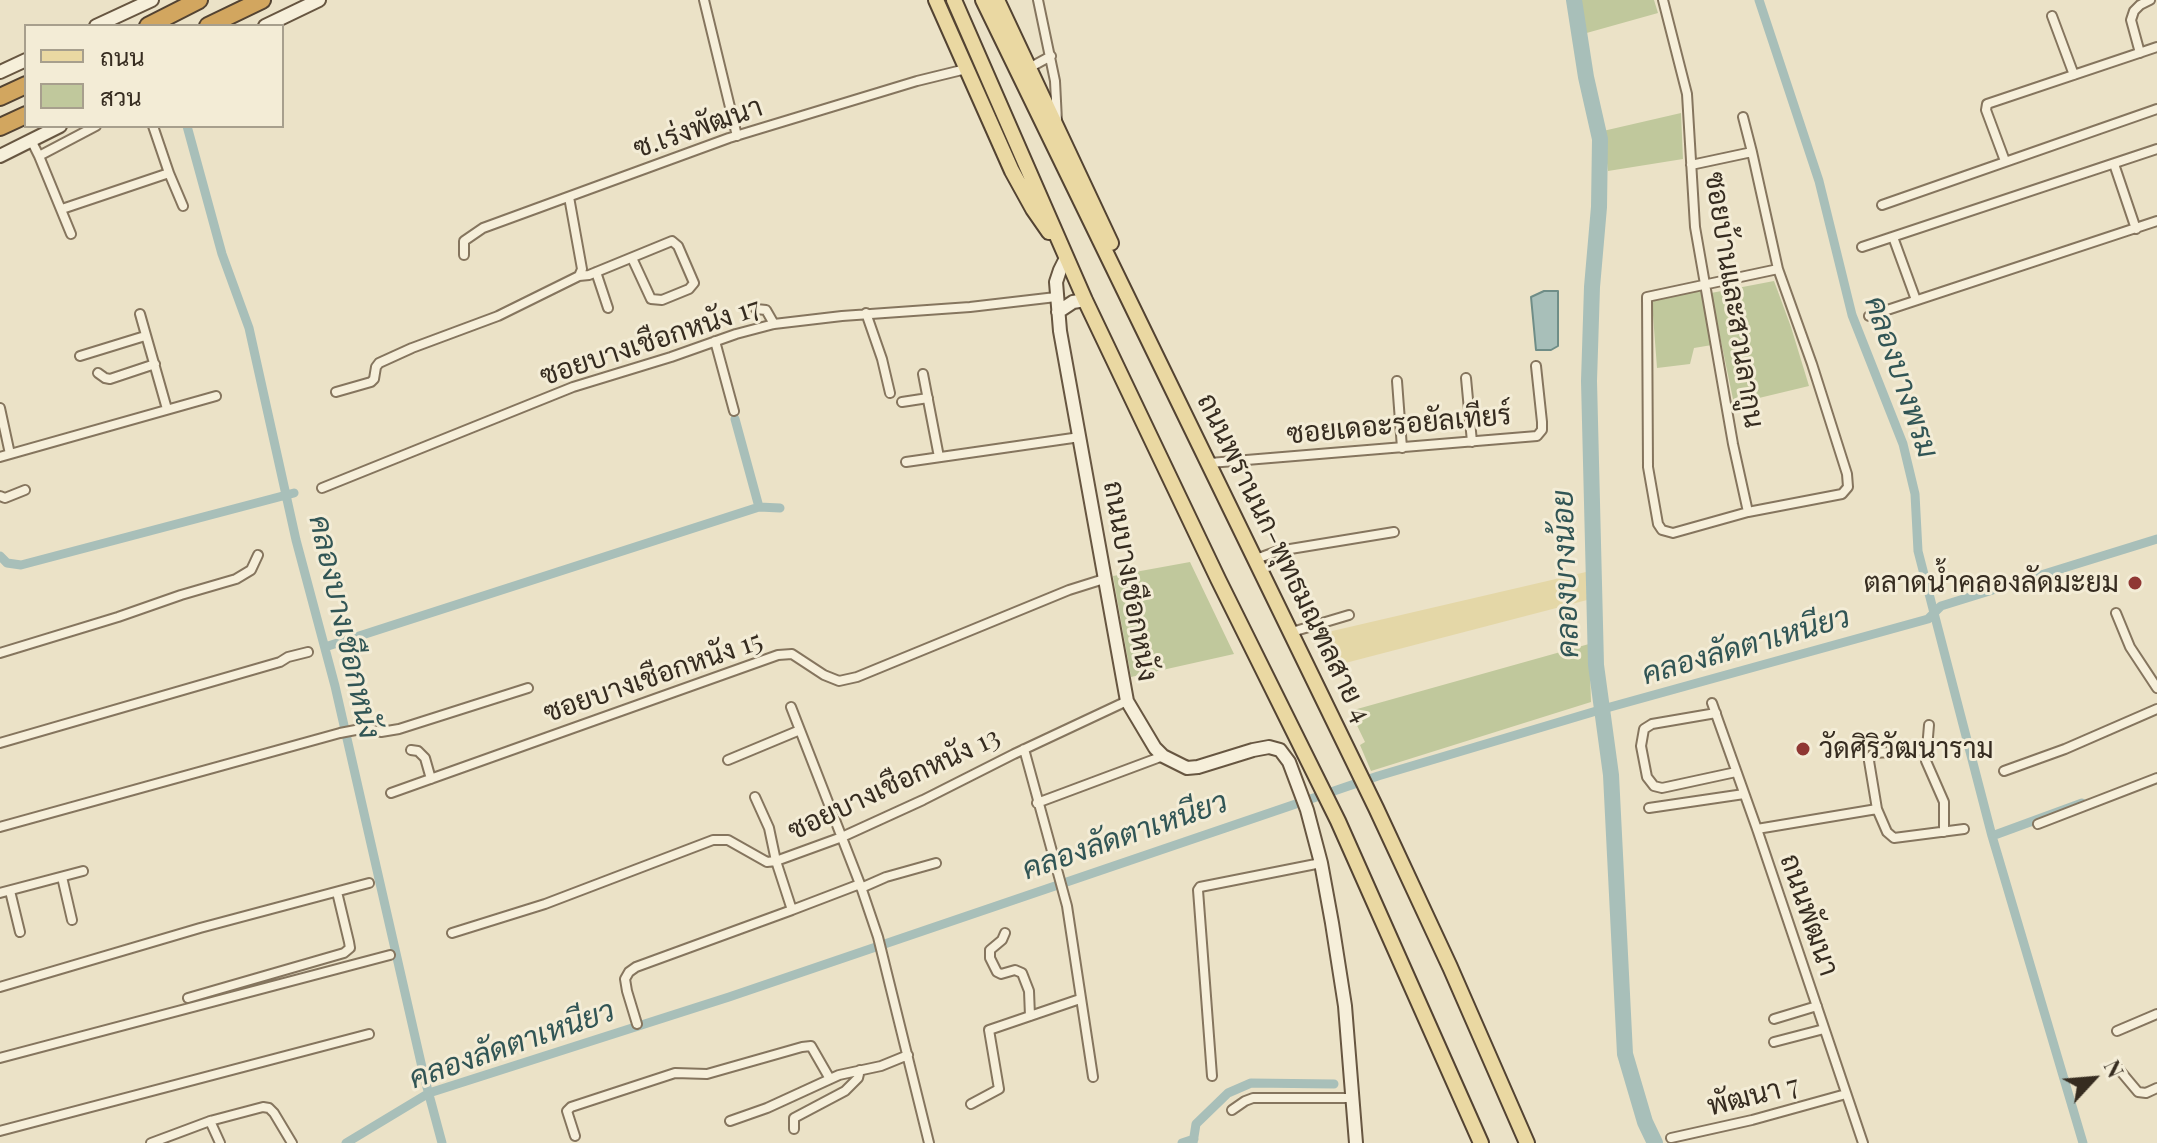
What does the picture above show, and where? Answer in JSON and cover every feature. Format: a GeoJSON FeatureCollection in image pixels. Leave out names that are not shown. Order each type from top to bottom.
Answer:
{"type":"FeatureCollection","features":[{"type":"Feature","properties":{"kind":"highway"},"geometry":{"type":"LineString","coordinates":[[152,24],[199,0]]}},
{"type":"Feature","properties":{"kind":"highway"},"geometry":{"type":"LineString","coordinates":[[212,24],[262,0]]}},
{"type":"Feature","properties":{"kind":"highway"},"geometry":{"type":"LineString","coordinates":[[0,97],[24,86]]}},
{"type":"Feature","properties":{"kind":"highway"},"geometry":{"type":"LineString","coordinates":[[0,127],[24,116]]}},
{"type":"Feature","properties":{"kind":"main road"},"geometry":{"type":"LineString","coordinates":[[936,0],[1023,191],[1041,222],[1058,240]]}},
{"type":"Feature","properties":{"kind":"main road"},"geometry":{"type":"LineString","coordinates":[[954,0],[1085,300],[1338,821],[1479,1139]]}},
{"type":"Feature","properties":{"kind":"main road","name":"ถนนพรานนก-พุทธมณฑลสาย 4"},"geometry":{"type":"LineString","coordinates":[[983,0],[1348,748],[1450,967],[1527,1143]]}},
{"type":"Feature","properties":{"kind":"main road"},"geometry":{"type":"LineString","coordinates":[[997,0],[1116,255],[1144,333]]}},
{"type":"Feature","properties":{"kind":"main road"},"geometry":{"type":"LineString","coordinates":[[1010,0],[1012,26],[1018,45]]}},
{"type":"Feature","properties":{"kind":"street"},"geometry":{"type":"LineString","coordinates":[[101,24],[152,0]]}},
{"type":"Feature","properties":{"kind":"street"},"geometry":{"type":"LineString","coordinates":[[269,24],[319,0]]}},
{"type":"Feature","properties":{"kind":"street"},"geometry":{"type":"LineString","coordinates":[[704,0],[737,136]]}},
{"type":"Feature","properties":{"kind":"street"},"geometry":{"type":"LineString","coordinates":[[1038,0],[1055,81],[1057,127]]}},
{"type":"Feature","properties":{"kind":"street","name":"ซอยบ้านและสวนลากูน"},"geometry":{"type":"LineString","coordinates":[[1663,0],[1687,94],[1695,227],[1748,512]]}},
{"type":"Feature","properties":{"kind":"street"},"geometry":{"type":"LineString","coordinates":[[2140,53],[2131,20],[2134,11],[2150,0]]}},
{"type":"Feature","properties":{"kind":"street"},"geometry":{"type":"LineString","coordinates":[[2052,16],[2074,75]]}},
{"type":"Feature","properties":{"kind":"street"},"geometry":{"type":"LineString","coordinates":[[2005,161],[1986,110],[1987,104],[2157,47]]}},
{"type":"Feature","properties":{"kind":"street"},"geometry":{"type":"LineString","coordinates":[[1029,68],[1051,56]]}},
{"type":"Feature","properties":{"kind":"street"},"geometry":{"type":"LineString","coordinates":[[0,72],[24,61]]}},
{"type":"Feature","properties":{"kind":"street","name":"ซ.เร่งพัฒนา"},"geometry":{"type":"LineString","coordinates":[[464,255],[464,241],[478,231],[569,197],[737,136],[966,69]]}},
{"type":"Feature","properties":{"kind":"street"},"geometry":{"type":"LineString","coordinates":[[1882,205],[2157,109]]}},
{"type":"Feature","properties":{"kind":"street"},"geometry":{"type":"LineString","coordinates":[[1743,117],[1778,269],[1849,482],[1842,494],[1748,512],[1673,533],[1662,530],[1656,516],[1648,467],[1647,297],[1778,269]]}},
{"type":"Feature","properties":{"kind":"street"},"geometry":{"type":"LineString","coordinates":[[0,156],[56,128]]}},
{"type":"Feature","properties":{"kind":"street"},"geometry":{"type":"LineString","coordinates":[[39,156],[92,128]]}},
{"type":"Feature","properties":{"kind":"street"},"geometry":{"type":"LineString","coordinates":[[154,128],[183,206]]}},
{"type":"Feature","properties":{"kind":"street"},"geometry":{"type":"LineString","coordinates":[[31,140],[71,234]]}},
{"type":"Feature","properties":{"kind":"street"},"geometry":{"type":"LineString","coordinates":[[1862,247],[2157,149]]}},
{"type":"Feature","properties":{"kind":"street"},"geometry":{"type":"LineString","coordinates":[[1691,165],[1752,152]]}},
{"type":"Feature","properties":{"kind":"street"},"geometry":{"type":"LineString","coordinates":[[2114,164],[2136,229]]}},
{"type":"Feature","properties":{"kind":"street"},"geometry":{"type":"LineString","coordinates":[[62,209],[169,173]]}},
{"type":"Feature","properties":{"kind":"street"},"geometry":{"type":"LineString","coordinates":[[569,197],[582,269],[579,276]]}},
{"type":"Feature","properties":{"kind":"street"},"geometry":{"type":"LineString","coordinates":[[1869,316],[2157,221]]}},
{"type":"Feature","properties":{"kind":"street"},"geometry":{"type":"LineString","coordinates":[[1893,237],[1916,300]]}},
{"type":"Feature","properties":{"kind":"street"},"geometry":{"type":"LineString","coordinates":[[336,392],[371,382],[379,363],[412,348],[498,316],[579,276],[668,243],[676,242],[694,283],[689,289],[662,300],[651,299],[632,258]]}},
{"type":"Feature","properties":{"kind":"street","name":"ถนนบางเชือกหนัง"},"geometry":{"type":"LineString","coordinates":[[1066,258],[1056,282],[1060,331],[1127,701],[1163,756]]}},
{"type":"Feature","properties":{"kind":"street"},"geometry":{"type":"LineString","coordinates":[[596,272],[608,308]]}},
{"type":"Feature","properties":{"kind":"street","name":"ซอยบางเชือกหนัง 17"},"geometry":{"type":"LineString","coordinates":[[322,488],[573,387],[774,324],[1056,297]]}},
{"type":"Feature","properties":{"kind":"street"},"geometry":{"type":"LineString","coordinates":[[1058,312],[1073,302],[1085,300]]}},
{"type":"Feature","properties":{"kind":"street"},"geometry":{"type":"LineString","coordinates":[[756,309],[766,310],[774,324]]}},
{"type":"Feature","properties":{"kind":"street"},"geometry":{"type":"LineString","coordinates":[[866,313],[890,393]]}},
{"type":"Feature","properties":{"kind":"street"},"geometry":{"type":"LineString","coordinates":[[140,314],[167,409]]}},
{"type":"Feature","properties":{"kind":"street"},"geometry":{"type":"LineString","coordinates":[[80,356],[145,336]]}},
{"type":"Feature","properties":{"kind":"street"},"geometry":{"type":"LineString","coordinates":[[715,341],[734,411]]}},
{"type":"Feature","properties":{"kind":"street"},"geometry":{"type":"LineString","coordinates":[[98,373],[110,379],[155,364]]}},
{"type":"Feature","properties":{"kind":"street","name":"ซอยเดอะรอยัลเทียร์"},"geometry":{"type":"LineString","coordinates":[[1210,463],[1537,436],[1542,430],[1536,366]]}},
{"type":"Feature","properties":{"kind":"street"},"geometry":{"type":"LineString","coordinates":[[923,374],[939,457]]}},
{"type":"Feature","properties":{"kind":"street"},"geometry":{"type":"LineString","coordinates":[[1466,378],[1472,442]]}},
{"type":"Feature","properties":{"kind":"street"},"geometry":{"type":"LineString","coordinates":[[1397,381],[1402,448]]}},
{"type":"Feature","properties":{"kind":"street"},"geometry":{"type":"LineString","coordinates":[[0,408],[5,455],[216,396]]}},
{"type":"Feature","properties":{"kind":"street"},"geometry":{"type":"LineString","coordinates":[[902,402],[928,398]]}},
{"type":"Feature","properties":{"kind":"street"},"geometry":{"type":"LineString","coordinates":[[906,462],[1080,437]]}},
{"type":"Feature","properties":{"kind":"street"},"geometry":{"type":"LineString","coordinates":[[0,496],[5,498],[25,490]]}},
{"type":"Feature","properties":{"kind":"street"},"geometry":{"type":"LineString","coordinates":[[1256,559],[1278,551],[1394,532]]}},
{"type":"Feature","properties":{"kind":"street"},"geometry":{"type":"LineString","coordinates":[[0,653],[236,579],[251,570],[258,555]]}},
{"type":"Feature","properties":{"kind":"street","name":"ซอยบางเชือกหนัง 15"},"geometry":{"type":"LineString","coordinates":[[391,793],[778,655],[792,654],[839,681],[857,677],[1069,590],[1104,579]]}},
{"type":"Feature","properties":{"kind":"street"},"geometry":{"type":"LineString","coordinates":[[2116,613],[2130,647],[2157,688]]}},
{"type":"Feature","properties":{"kind":"street"},"geometry":{"type":"LineString","coordinates":[[1292,632],[1349,615]]}},
{"type":"Feature","properties":{"kind":"street"},"geometry":{"type":"LineString","coordinates":[[0,743],[308,652]]}},
{"type":"Feature","properties":{"kind":"street"},"geometry":{"type":"LineString","coordinates":[[0,827],[351,731],[399,729],[528,688]]}},
{"type":"Feature","properties":{"kind":"street","name":"ซอยบางเชือกหนัง 13"},"geometry":{"type":"LineString","coordinates":[[452,933],[545,904],[713,840],[728,840],[767,862],[776,861],[842,837],[1127,701]]}},
{"type":"Feature","properties":{"kind":"street","name":"ถนนพัฒนา"},"geometry":{"type":"LineString","coordinates":[[1712,703],[1863,1143]]}},
{"type":"Feature","properties":{"kind":"street"},"geometry":{"type":"LineString","coordinates":[[791,707],[878,937],[929,1143]]}},
{"type":"Feature","properties":{"kind":"street"},"geometry":{"type":"LineString","coordinates":[[2004,771],[2065,749],[2157,709]]}},
{"type":"Feature","properties":{"kind":"street"},"geometry":{"type":"LineString","coordinates":[[1716,713],[1652,724],[1644,729],[1641,746],[1647,777],[1654,786],[1662,788],[1736,772]]}},
{"type":"Feature","properties":{"kind":"street"},"geometry":{"type":"LineString","coordinates":[[1929,725],[1926,765],[1944,802],[1944,832]]}},
{"type":"Feature","properties":{"kind":"street"},"geometry":{"type":"LineString","coordinates":[[728,760],[800,730]]}},
{"type":"Feature","properties":{"kind":"street"},"geometry":{"type":"LineString","coordinates":[[1037,803],[1163,756],[1187,768],[1253,750],[1269,747],[1280,750],[1289,762],[1300,789],[1321,863],[1345,1006],[1356,1143]]}},
{"type":"Feature","properties":{"kind":"street"},"geometry":{"type":"LineString","coordinates":[[1024,749],[1063,889],[1093,1077]]}},
{"type":"Feature","properties":{"kind":"street"},"geometry":{"type":"LineString","coordinates":[[411,750],[418,751],[425,758],[431,779]]}},
{"type":"Feature","properties":{"kind":"street"},"geometry":{"type":"LineString","coordinates":[[1925,750],[1874,753],[1871,756],[1869,761],[1877,809],[1887,832],[1894,838],[1964,829]]}},
{"type":"Feature","properties":{"kind":"street"},"geometry":{"type":"LineString","coordinates":[[2038,824],[2157,778]]}},
{"type":"Feature","properties":{"kind":"street"},"geometry":{"type":"LineString","coordinates":[[1649,808],[1744,794]]}},
{"type":"Feature","properties":{"kind":"street"},"geometry":{"type":"LineString","coordinates":[[755,797],[769,828],[792,910]]}},
{"type":"Feature","properties":{"kind":"street"},"geometry":{"type":"LineString","coordinates":[[1757,829],[1877,809]]}},
{"type":"Feature","properties":{"kind":"street"},"geometry":{"type":"LineString","coordinates":[[637,1024],[625,979],[636,967],[860,886],[936,863]]}},
{"type":"Feature","properties":{"kind":"street"},"geometry":{"type":"LineString","coordinates":[[1212,1076],[1198,890],[1200,887],[1321,863]]}},
{"type":"Feature","properties":{"kind":"street"},"geometry":{"type":"LineString","coordinates":[[20,932],[5,892],[83,871]]}},
{"type":"Feature","properties":{"kind":"street"},"geometry":{"type":"LineString","coordinates":[[62,877],[72,920]]}},
{"type":"Feature","properties":{"kind":"street"},"geometry":{"type":"LineString","coordinates":[[0,987],[200,928],[369,883]]}},
{"type":"Feature","properties":{"kind":"street"},"geometry":{"type":"LineString","coordinates":[[188,998],[344,953],[350,948],[337,892]]}},
{"type":"Feature","properties":{"kind":"street"},"geometry":{"type":"LineString","coordinates":[[1005,933],[990,950],[990,958],[1001,974],[1015,970],[1022,973],[1029,991],[1030,1016]]}},
{"type":"Feature","properties":{"kind":"street"},"geometry":{"type":"LineString","coordinates":[[0,1058],[390,955]]}},
{"type":"Feature","properties":{"kind":"street"},"geometry":{"type":"LineString","coordinates":[[971,1104],[999,1089],[989,1030],[1080,999]]}},
{"type":"Feature","properties":{"kind":"street"},"geometry":{"type":"LineString","coordinates":[[1774,1019],[1817,1006]]}},
{"type":"Feature","properties":{"kind":"street"},"geometry":{"type":"LineString","coordinates":[[2117,1031],[2157,1014]]}},
{"type":"Feature","properties":{"kind":"street"},"geometry":{"type":"LineString","coordinates":[[1774,1042],[1824,1029]]}},
{"type":"Feature","properties":{"kind":"street"},"geometry":{"type":"LineString","coordinates":[[0,1131],[369,1034]]}},
{"type":"Feature","properties":{"kind":"street"},"geometry":{"type":"LineString","coordinates":[[575,1136],[567,1111],[571,1107],[675,1073],[707,1074],[811,1046],[830,1079]]}},
{"type":"Feature","properties":{"kind":"street"},"geometry":{"type":"LineString","coordinates":[[730,1121],[848,1072],[881,1066],[908,1055]]}},
{"type":"Feature","properties":{"kind":"street"},"geometry":{"type":"LineString","coordinates":[[2117,1067],[2138,1092],[2146,1093],[2157,1088]]}},
{"type":"Feature","properties":{"kind":"street"},"geometry":{"type":"LineString","coordinates":[[794,1129],[794,1118],[845,1091],[858,1078],[860,1070]]}},
{"type":"Feature","properties":{"kind":"street","name":"พัฒนา 7"},"geometry":{"type":"LineString","coordinates":[[1671,1138],[1846,1094]]}},
{"type":"Feature","properties":{"kind":"street"},"geometry":{"type":"LineString","coordinates":[[1232,1110],[1253,1098],[1353,1098]]}},
{"type":"Feature","properties":{"kind":"street"},"geometry":{"type":"LineString","coordinates":[[151,1143],[210,1121],[263,1107],[274,1113],[292,1143]]}},
{"type":"Feature","properties":{"kind":"street"},"geometry":{"type":"LineString","coordinates":[[210,1121],[220,1143]]}},
{"type":"Feature","properties":{"kind":"green space"},"geometry":{"type":"Polygon","coordinates":[[[1579,0],[1654,0],[1658,13],[1583,34],[1579,0]]]}},
{"type":"Feature","properties":{"kind":"green space"},"geometry":{"type":"Polygon","coordinates":[[[1681,113],[1683,159],[1608,171],[1603,131],[1681,113]]]}},
{"type":"Feature","properties":{"kind":"green space"},"geometry":{"type":"Polygon","coordinates":[[[1774,281],[1809,386],[1734,404],[1711,293],[1774,281]]]}},
{"type":"Feature","properties":{"kind":"green space"},"geometry":{"type":"Polygon","coordinates":[[[1701,291],[1712,345],[1694,348],[1690,364],[1657,368],[1652,302],[1701,291]]]}},
{"type":"Feature","properties":{"kind":"green space"},"geometry":{"type":"Polygon","coordinates":[[[1190,562],[1234,654],[1131,677],[1113,576],[1190,562]]]}},
{"type":"Feature","properties":{"kind":"green space"},"geometry":{"type":"Polygon","coordinates":[[[1589,644],[1591,702],[1371,771],[1360,745],[1365,742],[1350,711],[1589,644]]]}},
{"type":"Feature","properties":{"kind":"sand"},"geometry":{"type":"Polygon","coordinates":[[[1586,572],[1587,600],[1330,667],[1315,635],[1586,572]]]}},
{"type":"Feature","properties":{"kind":"water"},"geometry":{"type":"Polygon","coordinates":[[[1544,291],[1558,291],[1558,346],[1551,350],[1536,350],[1531,297],[1544,291]]]}},
{"type":"Feature","properties":{"kind":"waterway","name":"คลองบางน้อย"},"geometry":{"type":"LineString","coordinates":[[1574,0],[1600,139],[1589,381],[1596,665],[1611,775],[1625,1054],[1645,1122],[1655,1143]]}},
{"type":"Feature","properties":{"kind":"waterway","name":"คลองบางพรม"},"geometry":{"type":"LineString","coordinates":[[1759,0],[1819,181],[1852,315],[1903,444],[1915,494],[1918,551],[1992,836],[2083,1143]]}},
{"type":"Feature","properties":{"kind":"waterway","name":"คลองบางเชือกหนัง"},"geometry":{"type":"LineString","coordinates":[[188,128],[222,254],[249,328],[296,540],[335,686],[442,1143]]}},
{"type":"Feature","properties":{"kind":"waterway"},"geometry":{"type":"LineString","coordinates":[[735,419],[759,507]]}},
{"type":"Feature","properties":{"kind":"waterway"},"geometry":{"type":"LineString","coordinates":[[0,556],[7,563],[21,565],[294,493]]}},
{"type":"Feature","properties":{"kind":"waterway"},"geometry":{"type":"LineString","coordinates":[[325,647],[759,507],[780,508]]}},
{"type":"Feature","properties":{"kind":"waterway","name":"คลองลัดตาเหนียว"},"geometry":{"type":"LineString","coordinates":[[346,1143],[429,1093],[729,997],[1378,776],[1603,709],[1928,619],[1941,606],[2157,539]]}},
{"type":"Feature","properties":{"kind":"waterway"},"geometry":{"type":"LineString","coordinates":[[1992,836],[2082,803]]}},
{"type":"Feature","properties":{"kind":"waterway"},"geometry":{"type":"LineString","coordinates":[[1193,1143],[1196,1124],[1228,1093],[1251,1083],[1334,1084]]}},
{"type":"Feature","properties":{"kind":"waterway"},"geometry":{"type":"LineString","coordinates":[[1182,1143],[1194,1139]]}},
{"type":"Feature","properties":{"kind":"place","name":"ตลาดน้ำคลองลัดมะยม"},"geometry":{"type":"Point","coordinates":[2135,583]}},
{"type":"Feature","properties":{"kind":"place","name":"วัดศิริวัฒนาราม"},"geometry":{"type":"Point","coordinates":[1803,749]}}]}
